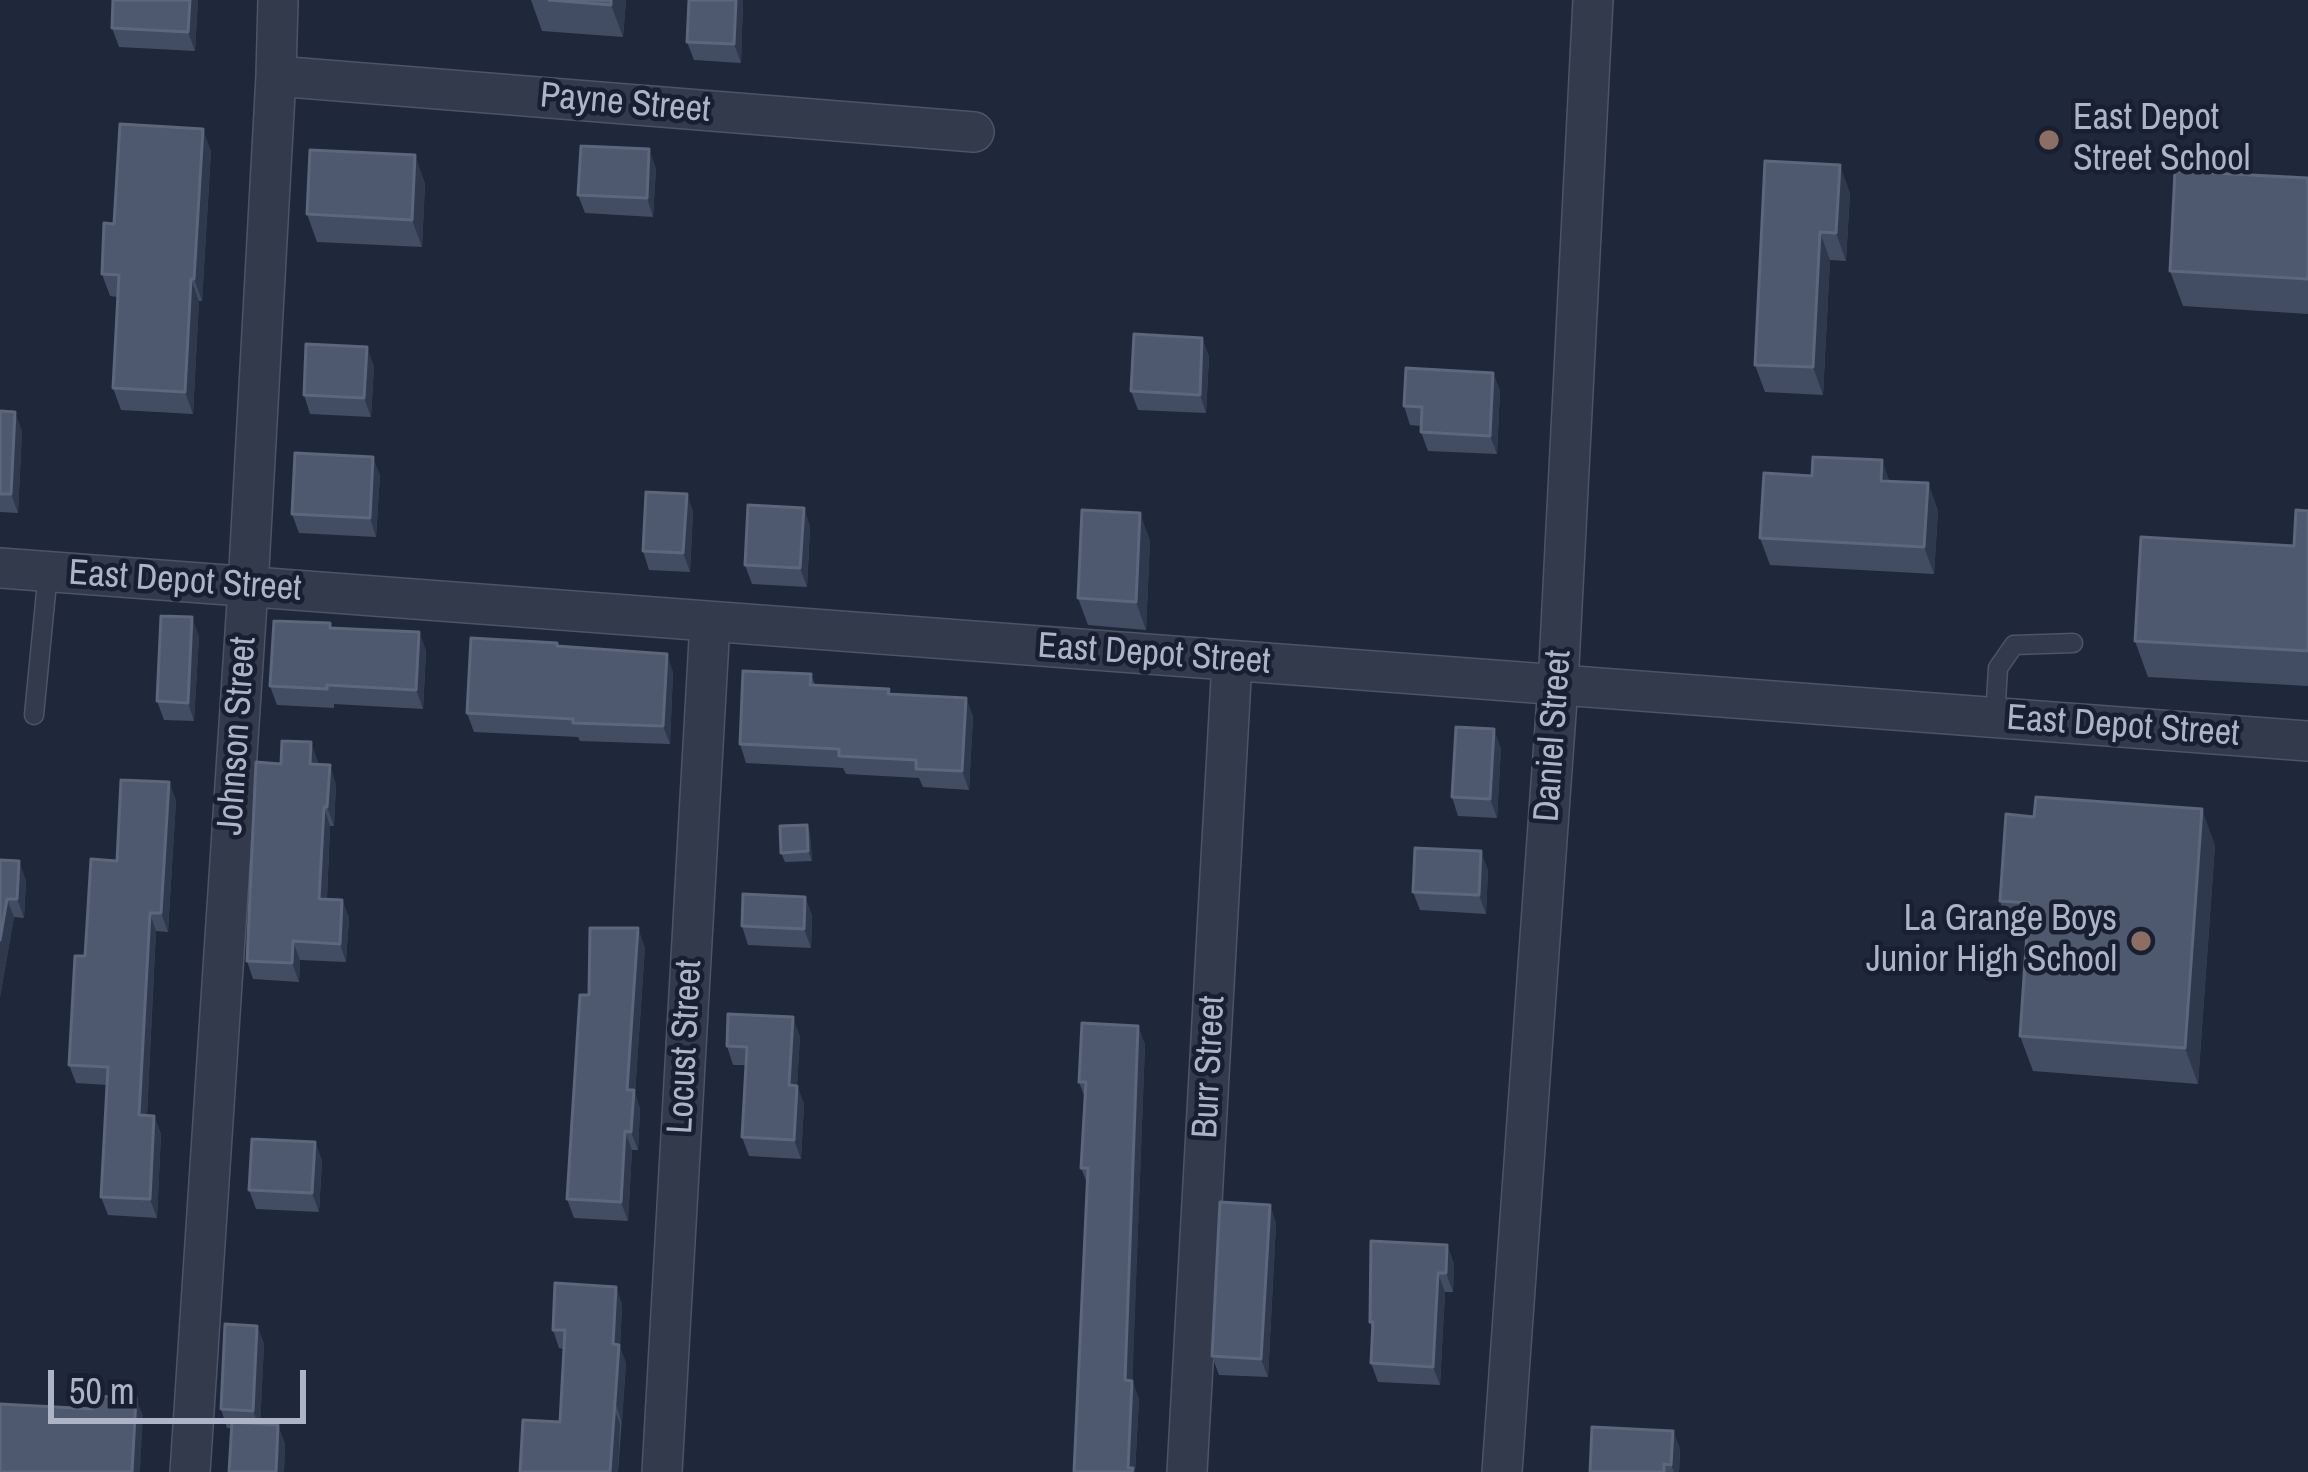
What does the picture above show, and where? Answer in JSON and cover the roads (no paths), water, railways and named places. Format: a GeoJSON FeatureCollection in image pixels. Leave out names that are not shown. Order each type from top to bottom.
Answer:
{"type":"FeatureCollection","features":[{"type":"Feature","properties":{"kind":"street","name":"Johnson Street"},"geometry":{"type":"LineString","coordinates":[[190,1472],[248,587],[278,0]]}},
{"type":"Feature","properties":{"kind":"street","name":"Daniel Street"},"geometry":{"type":"LineString","coordinates":[[1502,1472],[1558,685],[1594,0]]}},
{"type":"Feature","properties":{"kind":"street","name":"Payne Street"},"geometry":{"type":"LineString","coordinates":[[276,76],[974,132]]}},
{"type":"Feature","properties":{"kind":"street","name":"East Depot Street"},"geometry":{"type":"LineString","coordinates":[[0,568],[2308,741]]}},
{"type":"Feature","properties":{"kind":"street","name":"Locust Street"},"geometry":{"type":"LineString","coordinates":[[662,1472],[710,622]]}},
{"type":"Feature","properties":{"kind":"street","name":"Burr Street"},"geometry":{"type":"LineString","coordinates":[[1187,1472],[1232,661]]}},
{"type":"Feature","properties":{"kind":"lane"},"geometry":{"type":"LineString","coordinates":[[34,715],[48,572]]}},
{"type":"Feature","properties":{"kind":"lane"},"geometry":{"type":"LineString","coordinates":[[1995,718],[1998,668],[2014,645],[2073,643]]}},
{"type":"Feature","properties":{"kind":"place","name":"East Depot Street School"},"geometry":{"type":"Point","coordinates":[2049,140]}},
{"type":"Feature","properties":{"kind":"place","name":"La Grange Boys Junior High School"},"geometry":{"type":"Point","coordinates":[2141,941]}}]}
